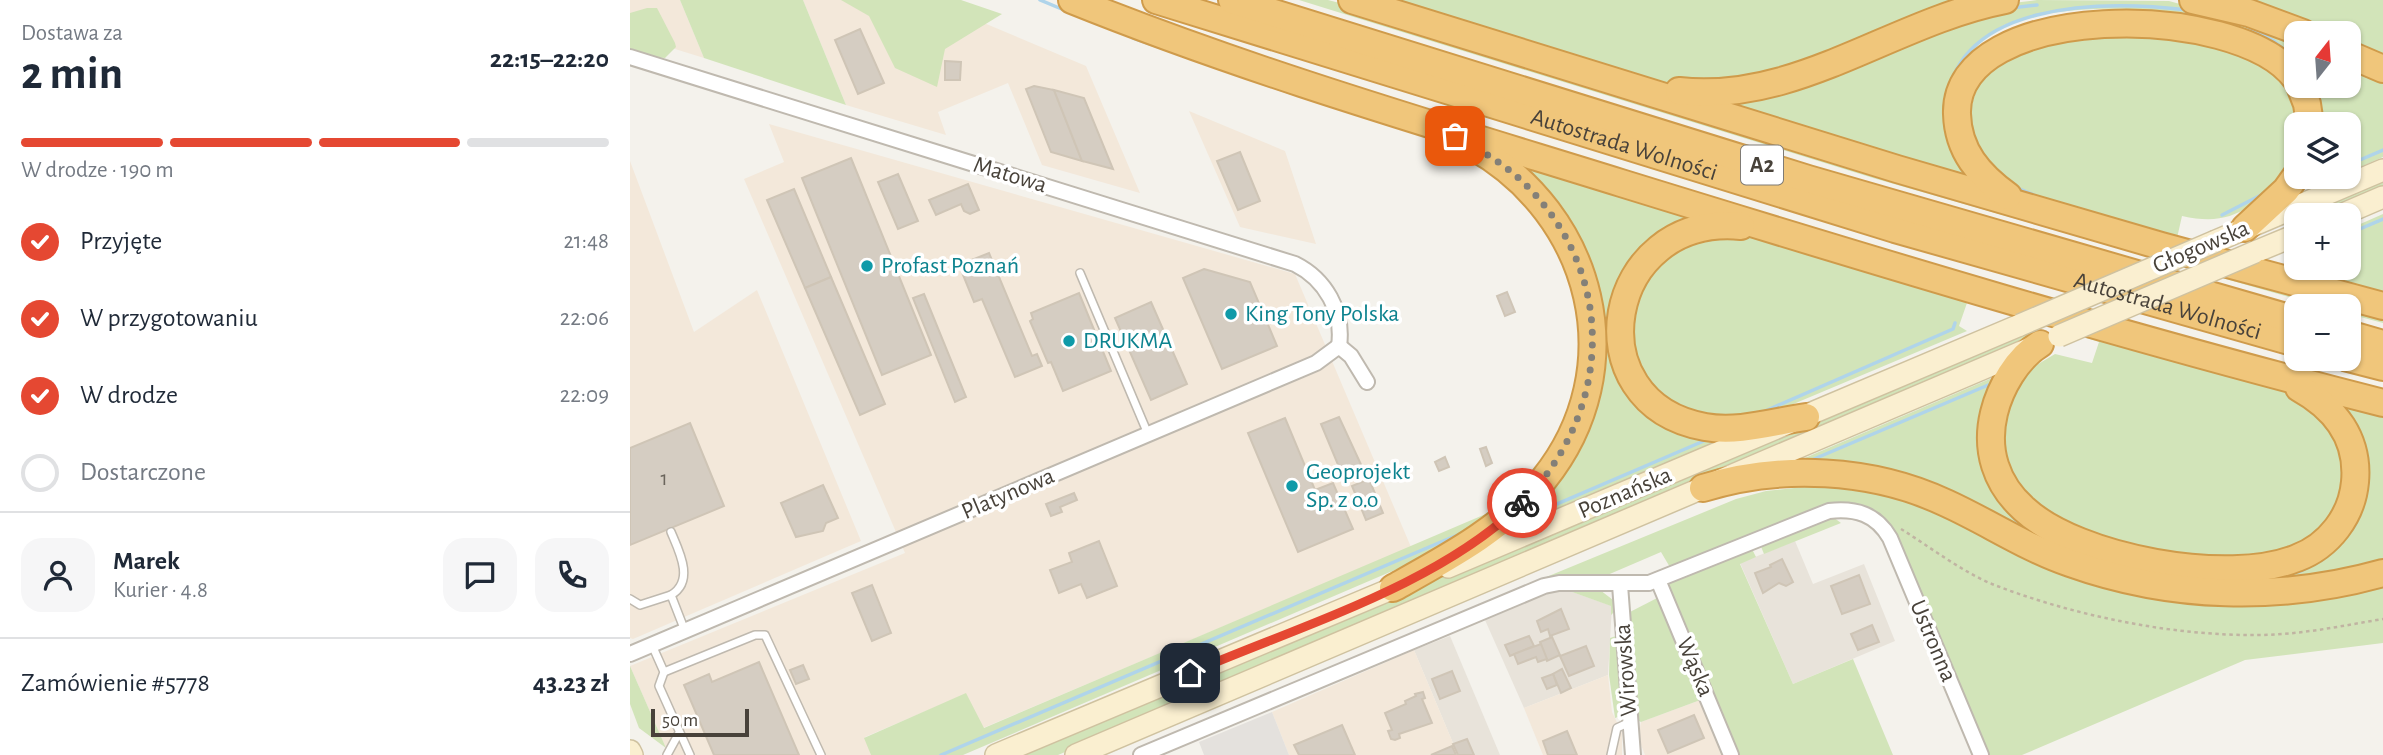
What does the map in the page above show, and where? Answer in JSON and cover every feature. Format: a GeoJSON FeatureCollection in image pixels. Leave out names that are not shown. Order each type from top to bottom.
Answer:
{"type":"FeatureCollection","features":[{"type":"Feature","properties":{"kind":"highway"},"geometry":{"type":"LineString","coordinates":[[1072,0],[1196,49],[1784,233],[2033,309],[2383,403]]}},
{"type":"Feature","properties":{"kind":"highway","name":"Autostrada Wolności"},"geometry":{"type":"LineString","coordinates":[[1156,0],[1895,229],[2284,341]]}},
{"type":"Feature","properties":{"kind":"highway","name":"Autostrada Wolności"},"geometry":{"type":"LineString","coordinates":[[1232,0],[1808,179],[2284,317]]}},
{"type":"Feature","properties":{"kind":"highway"},"geometry":{"type":"LineString","coordinates":[[1352,0],[2045,213],[2383,306]]}},
{"type":"Feature","properties":{"kind":"highway"},"geometry":{"type":"LineString","coordinates":[[1625,84],[1694,93],[1755,89],[1808,74],[1943,16],[2005,0]]}},
{"type":"Feature","properties":{"kind":"highway"},"geometry":{"type":"LineString","coordinates":[[2193,0],[2249,13],[2284,26]]}},
{"type":"Feature","properties":{"kind":"highway"},"geometry":{"type":"LineString","coordinates":[[2045,213],[2008,196],[1979,173],[1963,146],[1957,122],[1958,98],[1969,66],[1982,49],[2008,30],[2034,21],[2067,15],[2118,14],[2184,21],[2218,28],[2254,42],[2284,65]]}},
{"type":"Feature","properties":{"kind":"highway"},"geometry":{"type":"LineString","coordinates":[[2361,60],[2383,69]]}},
{"type":"Feature","properties":{"kind":"highway"},"geometry":{"type":"LineString","coordinates":[[1393,588],[1453,555],[1491,528],[1518,507],[1543,480],[1565,449],[1580,415],[1592,357],[1591,314],[1582,277],[1575,256],[1554,218],[1528,188],[1499,163],[1424,122]]}},
{"type":"Feature","properties":{"kind":"highway"},"geometry":{"type":"LineString","coordinates":[[2250,240],[2287,189]]}},
{"type":"Feature","properties":{"kind":"highway"},"geometry":{"type":"LineString","coordinates":[[1784,233],[1721,226],[1692,231],[1672,239],[1646,259],[1631,280],[1622,304],[1620,331],[1627,367],[1638,387],[1654,405],[1672,417],[1705,427],[1729,429],[1816,412]]}},
{"type":"Feature","properties":{"kind":"highway"},"geometry":{"type":"LineString","coordinates":[[2361,338],[2383,344]]}},
{"type":"Feature","properties":{"kind":"highway"},"geometry":{"type":"LineString","coordinates":[[2050,340],[2011,374],[1995,406],[1991,447],[2001,482],[2024,510],[2060,532],[2115,552],[2175,564],[2247,568],[2288,561],[2318,547],[2335,531],[2347,513],[2353,496],[2356,470],[2346,431],[2321,402],[2272,375]]}},
{"type":"Feature","properties":{"kind":"highway"},"geometry":{"type":"LineString","coordinates":[[2361,361],[2383,367]]}},
{"type":"Feature","properties":{"kind":"highway"},"geometry":{"type":"LineString","coordinates":[[1703,488],[1730,480],[1769,475],[1816,474],[1872,479],[1937,499],[2068,562],[2121,578],[2186,590],[2277,592],[2336,584],[2383,573]]}},
{"type":"Feature","properties":{"kind":"main road","name":"Głogowska"},"geometry":{"type":"LineString","coordinates":[[1836,431],[2050,340],[2383,170]]}},
{"type":"Feature","properties":{"kind":"main road"},"geometry":{"type":"LineString","coordinates":[[2361,206],[2383,197]]}},
{"type":"Feature","properties":{"kind":"main road","name":"Głogowska"},"geometry":{"type":"LineString","coordinates":[[1816,412],[2216,241],[2284,236]]}},
{"type":"Feature","properties":{"kind":"main road","name":"Poznańska"},"geometry":{"type":"LineString","coordinates":[[996,755],[1816,412]]}},
{"type":"Feature","properties":{"kind":"main road","name":"Poznańska"},"geometry":{"type":"LineString","coordinates":[[1076,755],[1836,431]]}},
{"type":"Feature","properties":{"kind":"street","name":"Matowa"},"geometry":{"type":"LineString","coordinates":[[630,57],[1295,264],[1315,276],[1328,293],[1337,315],[1339,346]]}},
{"type":"Feature","properties":{"kind":"street"},"geometry":{"type":"LineString","coordinates":[[1339,346],[1351,356],[1367,382]]}},
{"type":"Feature","properties":{"kind":"street","name":"Platynowa"},"geometry":{"type":"LineString","coordinates":[[630,654],[1316,363],[1339,346]]}},
{"type":"Feature","properties":{"kind":"street"},"geometry":{"type":"LineString","coordinates":[[1141,755],[1544,586],[1559,583],[1620,585],[1658,580],[1829,511],[1860,512],[1876,520],[1884,528]]}},
{"type":"Feature","properties":{"kind":"street","name":"Ustronna"},"geometry":{"type":"LineString","coordinates":[[1884,528],[1981,755]]}},
{"type":"Feature","properties":{"kind":"street","name":"Wąska"},"geometry":{"type":"LineString","coordinates":[[1658,580],[1731,755]]}},
{"type":"Feature","properties":{"kind":"street","name":"Wirowska"},"geometry":{"type":"LineString","coordinates":[[1620,585],[1633,755]]}},
{"type":"Feature","properties":{"kind":"lane"},"geometry":{"type":"LineString","coordinates":[[1080,273],[1149,434]]}},
{"type":"Feature","properties":{"kind":"lane"},"geometry":{"type":"LineString","coordinates":[[630,599],[640,605],[671,595],[680,588],[684,572],[671,532]]}},
{"type":"Feature","properties":{"kind":"lane"},"geometry":{"type":"LineString","coordinates":[[671,595],[685,631]]}},
{"type":"Feature","properties":{"kind":"lane"},"geometry":{"type":"LineString","coordinates":[[664,672],[755,635],[765,635],[821,755]]}},
{"type":"Feature","properties":{"kind":"lane"},"geometry":{"type":"LineString","coordinates":[[652,645],[664,672],[659,686],[690,754]]}},
{"type":"Feature","properties":{"kind":"lane"},"geometry":{"type":"LineString","coordinates":[[1611,755],[1617,728],[1630,722]]}},
{"type":"Feature","properties":{"kind":"lane"},"geometry":{"type":"LineString","coordinates":[[679,733],[669,752],[690,754]]}},
{"type":"Feature","properties":{"kind":"path"},"geometry":{"type":"LineString","coordinates":[[1884,528],[1899,528],[1990,583],[2079,610],[2162,627],[2207,634],[2259,635],[2310,631],[2383,619]]}},
{"type":"Feature","properties":{"kind":"shaded area"},"geometry":{"type":"Polygon","coordinates":[[[630,0],[680,0],[704,58],[630,35],[630,0]]]}},
{"type":"Feature","properties":{"kind":"shaded area"},"geometry":{"type":"Polygon","coordinates":[[[803,0],[909,0],[984,23],[1086,66],[1140,193],[1042,165],[1008,83],[938,112],[946,135],[846,105],[803,0]]]}},
{"type":"Feature","properties":{"kind":"shaded area"},"geometry":{"type":"Polygon","coordinates":[[[1189,111],[1285,151],[1316,244],[1240,227],[1189,111]]]}},
{"type":"Feature","properties":{"kind":"shaded area"},"geometry":{"type":"Polygon","coordinates":[[[769,124],[1295,274],[1411,547],[983,728],[966,694],[865,737],[871,755],[669,755],[630,666],[905,553],[744,179],[784,162],[769,124]]]}},
{"type":"Feature","properties":{"kind":"shaded area"},"geometry":{"type":"Polygon","coordinates":[[[630,161],[694,332],[757,290],[861,541],[633,639],[630,638],[630,161]]]}},
{"type":"Feature","properties":{"kind":"shaded area"},"geometry":{"type":"Polygon","coordinates":[[[1795,541],[1813,584],[1864,564],[1895,641],[1793,684],[1740,563],[1795,541]]]}},
{"type":"Feature","properties":{"kind":"shaded area"},"geometry":{"type":"Polygon","coordinates":[[[1561,588],[1612,606],[1608,675],[1524,708],[1485,620],[1561,588]]]}},
{"type":"Feature","properties":{"kind":"shaded area"},"geometry":{"type":"Polygon","coordinates":[[[1450,636],[1500,755],[1458,755],[1414,650],[1450,636]]]}},
{"type":"Feature","properties":{"kind":"shaded area"},"geometry":{"type":"Polygon","coordinates":[[[1414,650],[1458,755],[1289,755],[1272,712],[1414,650]]]}},
{"type":"Feature","properties":{"kind":"shaded area"},"geometry":{"type":"Polygon","coordinates":[[[1608,675],[1612,712],[1622,733],[1622,755],[1543,755],[1524,708],[1608,675]]]}},
{"type":"Feature","properties":{"kind":"shaded area"},"geometry":{"type":"Polygon","coordinates":[[[1703,699],[1727,755],[1645,755],[1638,737],[1641,722],[1703,699]]]}},
{"type":"Feature","properties":{"kind":"shaded area"},"geometry":{"type":"Polygon","coordinates":[[[1272,712],[1289,755],[1204,755],[1199,742],[1272,712]]]}},
{"type":"Feature","properties":{"kind":"green space"},"geometry":{"type":"Polygon","coordinates":[[[680,0],[803,0],[846,105],[704,58],[680,0]]]}},
{"type":"Feature","properties":{"kind":"green space"},"geometry":{"type":"Polygon","coordinates":[[[841,0],[961,0],[1002,14],[945,49],[937,87],[895,68],[869,16],[841,0]]]}},
{"type":"Feature","properties":{"kind":"green space"},"geometry":{"type":"Polygon","coordinates":[[[1299,0],[1328,0],[1355,7],[2319,294],[2284,296],[1873,178],[1299,0]]]}},
{"type":"Feature","properties":{"kind":"green space"},"geometry":{"type":"Polygon","coordinates":[[[1381,0],[1976,0],[1797,71],[1676,85],[1638,78],[1381,0]]]}},
{"type":"Feature","properties":{"kind":"green space"},"geometry":{"type":"Polygon","coordinates":[[[2037,0],[2169,1],[2284,33],[2284,56],[2259,37],[2233,26],[2168,12],[2096,9],[2030,17],[2004,25],[1979,44],[1960,70],[1982,186],[1695,99],[2013,3],[2037,0]]]}},
{"type":"Feature","properties":{"kind":"green space"},"geometry":{"type":"Polygon","coordinates":[[[2224,0],[2383,0],[2383,62],[2361,52],[2361,21],[2284,21],[2224,0]]]}},
{"type":"Feature","properties":{"kind":"green space"},"geometry":{"type":"Polygon","coordinates":[[[657,8],[675,43],[676,47],[665,58],[630,50],[630,13],[657,8]]]}},
{"type":"Feature","properties":{"kind":"green space"},"geometry":{"type":"Polygon","coordinates":[[[2142,22],[2282,71],[2284,98],[2293,98],[2298,112],[2284,112],[2284,177],[2253,204],[2229,216],[2200,219],[2182,216],[2177,238],[2052,206],[1998,181],[1965,128],[1987,54],[2142,22]]]}},
{"type":"Feature","properties":{"kind":"green space"},"geometry":{"type":"Polygon","coordinates":[[[2361,65],[2383,74],[2383,157],[2361,167],[2361,112],[2314,112],[2311,98],[2361,98],[2361,65]]]}},
{"type":"Feature","properties":{"kind":"green space"},"geometry":{"type":"Polygon","coordinates":[[[1497,150],[1716,216],[1644,252],[1625,375],[1723,439],[1505,532],[1551,482],[1596,304],[1497,150]]]}},
{"type":"Feature","properties":{"kind":"green space"},"geometry":{"type":"Polygon","coordinates":[[[2383,178],[2383,189],[2350,203],[2324,203],[2361,189],[2383,178]]]}},
{"type":"Feature","properties":{"kind":"green space"},"geometry":{"type":"Polygon","coordinates":[[[2383,214],[2383,298],[2317,280],[2361,280],[2361,224],[2383,214]]]}},
{"type":"Feature","properties":{"kind":"green space"},"geometry":{"type":"Polygon","coordinates":[[[1732,229],[2282,386],[2326,412],[2351,478],[2315,543],[2236,564],[2085,537],[2010,487],[1999,412],[2030,369],[2055,354],[2092,363],[2099,342],[1968,300],[1959,326],[1967,331],[1753,421],[1680,414],[1634,366],[1629,306],[1664,251],[1732,229]]]}},
{"type":"Feature","properties":{"kind":"green space"},"geometry":{"type":"Polygon","coordinates":[[[2278,263],[2284,265],[2284,271],[2269,267],[2278,263]]]}},
{"type":"Feature","properties":{"kind":"green space"},"geometry":{"type":"Polygon","coordinates":[[[2361,306],[2383,313],[2383,323],[2361,317],[2361,306]]]}},
{"type":"Feature","properties":{"kind":"green space"},"geometry":{"type":"Polygon","coordinates":[[[2030,330],[2044,334],[1058,755],[1016,755],[2030,330]]]}},
{"type":"Feature","properties":{"kind":"green space"},"geometry":{"type":"Polygon","coordinates":[[[2006,372],[1995,391],[2012,510],[2223,577],[2350,524],[2335,403],[2383,409],[2383,567],[2306,583],[2122,573],[1950,499],[1779,469],[2006,372]]]}},
{"type":"Feature","properties":{"kind":"green space"},"geometry":{"type":"Polygon","coordinates":[[[1813,486],[1856,488],[1915,503],[2050,568],[2383,585],[2383,643],[2245,660],[2022,755],[1985,755],[1893,531],[1885,520],[1870,510],[1851,505],[1671,569],[1661,552],[1605,576],[1539,580],[1736,499],[1766,491],[1813,486]]]}},
{"type":"Feature","properties":{"kind":"green space"},"geometry":{"type":"Polygon","coordinates":[[[1526,493],[1432,554],[963,755],[871,755],[864,738],[966,693],[984,728],[1488,513],[1526,493]]]}},
{"type":"Feature","properties":{"kind":"green space"},"geometry":{"type":"Polygon","coordinates":[[[1833,517],[1841,523],[1764,554],[1760,544],[1816,520],[1833,517]]]}},
{"type":"Feature","properties":{"kind":"green space"},"geometry":{"type":"Polygon","coordinates":[[[1751,547],[1756,557],[1740,564],[1793,684],[1853,659],[1893,755],[1736,755],[1668,586],[1673,581],[1751,547]]]}},
{"type":"Feature","properties":{"kind":"green space"},"geometry":{"type":"Polygon","coordinates":[[[1561,588],[1600,590],[1613,600],[1614,612],[1611,615],[1611,606],[1561,588]]]}},
{"type":"Feature","properties":{"kind":"green space"},"geometry":{"type":"Polygon","coordinates":[[[1661,596],[1703,699],[1641,722],[1637,720],[1628,613],[1661,596]]]}},
{"type":"Feature","properties":{"kind":"green space"},"geometry":{"type":"Polygon","coordinates":[[[1616,636],[1621,716],[1615,718],[1609,675],[1610,638],[1616,636]]]}},
{"type":"Feature","properties":{"kind":"green space"},"geometry":{"type":"Polygon","coordinates":[[[630,666],[666,748],[639,728],[630,704],[630,666]]]}},
{"type":"Feature","properties":{"kind":"building"},"geometry":{"type":"Polygon","coordinates":[[[860,29],[884,83],[858,94],[835,40],[860,29]]]}},
{"type":"Feature","properties":{"kind":"building"},"geometry":{"type":"Polygon","coordinates":[[[945,61],[961,62],[960,80],[945,80],[945,61]]]}},
{"type":"Feature","properties":{"kind":"building"},"geometry":{"type":"Polygon","coordinates":[[[1034,86],[1054,90],[1082,161],[1051,152],[1026,89],[1034,86]]]}},
{"type":"Feature","properties":{"kind":"building"},"geometry":{"type":"Polygon","coordinates":[[[1054,90],[1084,98],[1113,169],[1082,161],[1054,90]]]}},
{"type":"Feature","properties":{"kind":"building"},"geometry":{"type":"Polygon","coordinates":[[[1240,152],[1260,201],[1238,210],[1217,161],[1240,152]]]}},
{"type":"Feature","properties":{"kind":"building","name":"Profast Poznań"},"geometry":{"type":"Polygon","coordinates":[[[851,158],[931,355],[882,375],[802,178],[851,158]]]}},
{"type":"Feature","properties":{"kind":"building"},"geometry":{"type":"Polygon","coordinates":[[[898,174],[918,221],[898,229],[878,182],[898,174]]]}},
{"type":"Feature","properties":{"kind":"building"},"geometry":{"type":"Polygon","coordinates":[[[968,184],[979,210],[970,214],[964,211],[961,204],[936,215],[929,200],[968,184]]]}},
{"type":"Feature","properties":{"kind":"building"},"geometry":{"type":"Polygon","coordinates":[[[794,189],[831,277],[805,288],[767,200],[794,189]]]}},
{"type":"Feature","properties":{"kind":"building"},"geometry":{"type":"Polygon","coordinates":[[[989,253],[1032,356],[1037,354],[1042,366],[1015,377],[982,299],[974,302],[959,265],[989,253]]]}},
{"type":"Feature","properties":{"kind":"building","name":"King Tony Polska"},"geometry":{"type":"Polygon","coordinates":[[[1204,269],[1250,282],[1277,346],[1222,369],[1183,278],[1204,269]]]}},
{"type":"Feature","properties":{"kind":"building"},"geometry":{"type":"Polygon","coordinates":[[[831,277],[885,404],[860,415],[805,288],[831,277]]]}},
{"type":"Feature","properties":{"kind":"building"},"geometry":{"type":"Polygon","coordinates":[[[1507,292],[1515,312],[1505,316],[1497,296],[1507,292]]]}},
{"type":"Feature","properties":{"kind":"building","name":"DRUKMA"},"geometry":{"type":"Polygon","coordinates":[[[1079,293],[1111,371],[1063,391],[1030,321],[1033,319],[1031,313],[1079,293]]]}},
{"type":"Feature","properties":{"kind":"building"},"geometry":{"type":"Polygon","coordinates":[[[924,294],[966,397],[955,402],[913,298],[924,294]]]}},
{"type":"Feature","properties":{"kind":"building"},"geometry":{"type":"Polygon","coordinates":[[[1151,302],[1187,384],[1151,400],[1115,318],[1151,302]]]}},
{"type":"Feature","properties":{"kind":"building"},"geometry":{"type":"Polygon","coordinates":[[[1339,417],[1364,471],[1344,479],[1321,424],[1339,417]]]}},
{"type":"Feature","properties":{"kind":"building","name":"Geoprojekt Sp. z o.o"},"geometry":{"type":"Polygon","coordinates":[[[1285,418],[1315,490],[1333,483],[1353,529],[1298,552],[1248,433],[1285,418]]]}},
{"type":"Feature","properties":{"kind":"building"},"geometry":{"type":"Polygon","coordinates":[[[690,423],[724,506],[630,545],[630,448],[690,423]]]}},
{"type":"Feature","properties":{"kind":"building"},"geometry":{"type":"Polygon","coordinates":[[[1486,447],[1492,463],[1486,466],[1480,449],[1486,447]]]}},
{"type":"Feature","properties":{"kind":"building"},"geometry":{"type":"Polygon","coordinates":[[[1445,457],[1449,467],[1439,471],[1435,462],[1445,457]]]}},
{"type":"Feature","properties":{"kind":"building"},"geometry":{"type":"Polygon","coordinates":[[[1369,479],[1383,513],[1366,520],[1352,486],[1369,479]]]}},
{"type":"Feature","properties":{"kind":"building"},"geometry":{"type":"Polygon","coordinates":[[[823,485],[838,518],[826,523],[823,531],[796,537],[781,503],[823,485]]]}},
{"type":"Feature","properties":{"kind":"building"},"geometry":{"type":"Polygon","coordinates":[[[1074,493],[1077,500],[1060,507],[1062,512],[1051,516],[1046,504],[1074,493]]]}},
{"type":"Feature","properties":{"kind":"building"},"geometry":{"type":"Polygon","coordinates":[[[1099,541],[1117,586],[1087,598],[1081,584],[1059,593],[1050,570],[1072,562],[1069,553],[1099,541]]]}},
{"type":"Feature","properties":{"kind":"building"},"geometry":{"type":"Polygon","coordinates":[[[1782,559],[1793,582],[1786,586],[1779,583],[1763,593],[1755,573],[1782,559]]]}},
{"type":"Feature","properties":{"kind":"building"},"geometry":{"type":"Polygon","coordinates":[[[1859,575],[1870,604],[1842,614],[1831,586],[1859,575]]]}},
{"type":"Feature","properties":{"kind":"building"},"geometry":{"type":"Polygon","coordinates":[[[872,585],[891,633],[872,641],[852,593],[872,585]]]}},
{"type":"Feature","properties":{"kind":"building"},"geometry":{"type":"Polygon","coordinates":[[[1561,609],[1569,629],[1550,636],[1548,629],[1541,632],[1537,621],[1561,609]]]}},
{"type":"Feature","properties":{"kind":"building"},"geometry":{"type":"Polygon","coordinates":[[[1872,625],[1879,642],[1858,650],[1851,634],[1872,625]]]}},
{"type":"Feature","properties":{"kind":"building"},"geometry":{"type":"Polygon","coordinates":[[[1529,636],[1534,646],[1510,656],[1505,645],[1529,636]]]}},
{"type":"Feature","properties":{"kind":"building"},"geometry":{"type":"Polygon","coordinates":[[[1552,637],[1560,655],[1547,661],[1540,642],[1552,637]]]}},
{"type":"Feature","properties":{"kind":"building"},"geometry":{"type":"Polygon","coordinates":[[[1541,644],[1547,659],[1538,662],[1536,657],[1518,664],[1514,654],[1541,644]]]}},
{"type":"Feature","properties":{"kind":"building"},"geometry":{"type":"Polygon","coordinates":[[[1586,646],[1594,666],[1569,676],[1560,656],[1586,646]]]}},
{"type":"Feature","properties":{"kind":"building"},"geometry":{"type":"Polygon","coordinates":[[[759,662],[799,755],[714,755],[684,685],[709,674],[712,682],[759,662]]]}},
{"type":"Feature","properties":{"kind":"building"},"geometry":{"type":"Polygon","coordinates":[[[803,665],[809,679],[796,684],[790,670],[803,665]]]}},
{"type":"Feature","properties":{"kind":"building"},"geometry":{"type":"Polygon","coordinates":[[[1562,669],[1571,688],[1561,693],[1553,674],[1562,669]]]}},
{"type":"Feature","properties":{"kind":"building"},"geometry":{"type":"Polygon","coordinates":[[[1452,671],[1460,691],[1440,699],[1432,679],[1452,671]]]}},
{"type":"Feature","properties":{"kind":"building"},"geometry":{"type":"Polygon","coordinates":[[[1553,674],[1557,685],[1547,689],[1542,678],[1553,674]]]}},
{"type":"Feature","properties":{"kind":"building"},"geometry":{"type":"Polygon","coordinates":[[[1423,692],[1425,698],[1422,699],[1432,723],[1399,734],[1400,738],[1395,740],[1391,739],[1388,731],[1392,730],[1385,713],[1406,704],[1405,701],[1423,692]]]}},
{"type":"Feature","properties":{"kind":"building"},"geometry":{"type":"Polygon","coordinates":[[[1694,715],[1704,738],[1668,753],[1658,730],[1694,715]]]}},
{"type":"Feature","properties":{"kind":"building"},"geometry":{"type":"Polygon","coordinates":[[[1342,725],[1355,755],[1299,755],[1294,745],[1342,725]]]}},
{"type":"Feature","properties":{"kind":"building"},"geometry":{"type":"Polygon","coordinates":[[[1567,731],[1577,755],[1548,755],[1543,741],[1567,731]]]}},
{"type":"Feature","properties":{"kind":"building"},"geometry":{"type":"Polygon","coordinates":[[[1467,739],[1474,755],[1458,755],[1453,744],[1467,739]]]}},
{"type":"Feature","properties":{"kind":"building"},"geometry":{"type":"Polygon","coordinates":[[[1452,746],[1456,755],[1431,755],[1452,746]]]}},
{"type":"Feature","properties":{"kind":"waterway"},"geometry":{"type":"LineString","coordinates":[[1040,0],[1064,10]]}},
{"type":"Feature","properties":{"kind":"waterway"},"geometry":{"type":"LineString","coordinates":[[2011,8],[2037,5]]}},
{"type":"Feature","properties":{"kind":"waterway"},"geometry":{"type":"LineString","coordinates":[[1946,110],[1955,74],[1974,47],[2003,27],[2037,15],[2075,8],[2115,6],[2188,10]]}},
{"type":"Feature","properties":{"kind":"waterway"},"geometry":{"type":"LineString","coordinates":[[2243,24],[2284,50]]}},
{"type":"Feature","properties":{"kind":"waterway"},"geometry":{"type":"LineString","coordinates":[[1133,38],[1291,93]]}},
{"type":"Feature","properties":{"kind":"waterway"},"geometry":{"type":"LineString","coordinates":[[1438,140],[1463,152]]}},
{"type":"Feature","properties":{"kind":"waterway"},"geometry":{"type":"LineString","coordinates":[[2361,159],[2383,150]]}},
{"type":"Feature","properties":{"kind":"waterway"},"geometry":{"type":"LineString","coordinates":[[1523,166],[1556,201]]}},
{"type":"Feature","properties":{"kind":"waterway"},"geometry":{"type":"LineString","coordinates":[[2015,187],[2034,195]]}},
{"type":"Feature","properties":{"kind":"waterway"},"geometry":{"type":"LineString","coordinates":[[2222,215],[2263,194]]}},
{"type":"Feature","properties":{"kind":"waterway"},"geometry":{"type":"LineString","coordinates":[[1560,207],[1576,234]]}},
{"type":"Feature","properties":{"kind":"waterway"},"geometry":{"type":"LineString","coordinates":[[2361,228],[2383,219]]}},
{"type":"Feature","properties":{"kind":"waterway"},"geometry":{"type":"LineString","coordinates":[[1765,411],[1953,329],[1955,323]]}},
{"type":"Feature","properties":{"kind":"waterway"},"geometry":{"type":"LineString","coordinates":[[1807,462],[1993,383]]}},
{"type":"Feature","properties":{"kind":"waterway"},"geometry":{"type":"LineString","coordinates":[[2343,407],[2353,420]]}},
{"type":"Feature","properties":{"kind":"waterway"},"geometry":{"type":"LineString","coordinates":[[1522,519],[1706,440]]}},
{"type":"Feature","properties":{"kind":"waterway"},"geometry":{"type":"LineString","coordinates":[[2331,553],[2355,525],[2365,498]]}},
{"type":"Feature","properties":{"kind":"waterway"},"geometry":{"type":"LineString","coordinates":[[2003,505],[2017,521],[2039,536]]}},
{"type":"Feature","properties":{"kind":"waterway"},"geometry":{"type":"LineString","coordinates":[[941,755],[1462,533]]}},
{"type":"Feature","properties":{"kind":"waterway"},"geometry":{"type":"LineString","coordinates":[[2271,579],[2301,571],[2322,560]]}},
{"type":"Feature","properties":{"kind":"way so far"},"geometry":{"type":"LineString","coordinates":[[1455,136],[1515,174],[1542,203],[1554,218],[1575,256],[1588,297],[1593,337],[1592,357],[1590,378],[1580,415],[1565,449],[1543,480],[1522,503]]}},
{"type":"Feature","properties":{"kind":"place","name":"Profast Poznań"},"geometry":{"type":"Point","coordinates":[867,266]}},
{"type":"Feature","properties":{"kind":"place","name":"King Tony Polska"},"geometry":{"type":"Point","coordinates":[1231,314]}},
{"type":"Feature","properties":{"kind":"place","name":"DRUKMA"},"geometry":{"type":"Point","coordinates":[1069,341]}},
{"type":"Feature","properties":{"kind":"place","name":"Geoprojekt Sp. z o.o"},"geometry":{"type":"Point","coordinates":[1292,486]}},
{"type":"Feature","properties":{"kind":"route"},"geometry":{"type":"LineString","coordinates":[[1190,673],[1393,588],[1453,555],[1522,503]]}}]}
